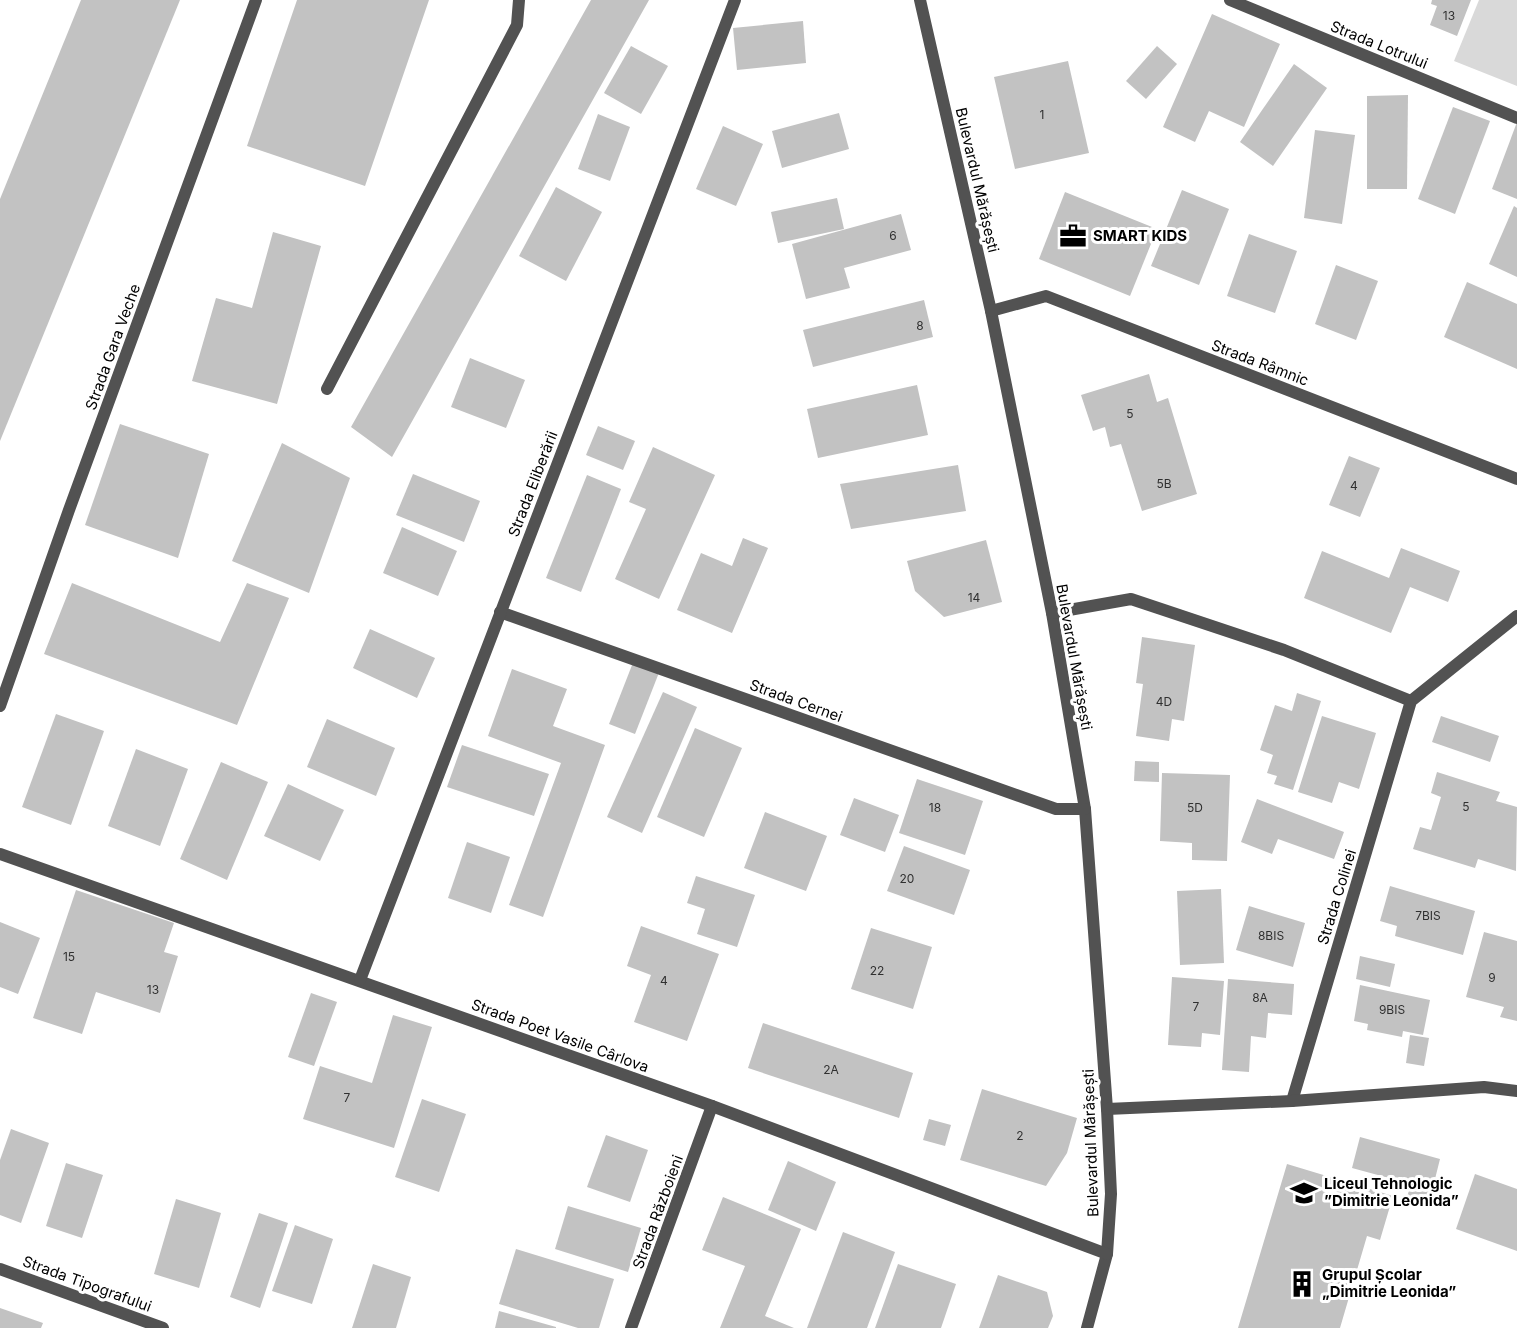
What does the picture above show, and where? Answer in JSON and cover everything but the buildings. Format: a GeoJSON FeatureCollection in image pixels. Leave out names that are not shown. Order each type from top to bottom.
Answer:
{"type":"FeatureCollection","features":[{"type":"Feature","properties":{"kind":"street","name":"Strada Gara Veche"},"geometry":{"type":"LineString","coordinates":[[0,706],[69,510],[256,0]]}},
{"type":"Feature","properties":{"kind":"street"},"geometry":{"type":"LineString","coordinates":[[327,389],[517,25],[519,0]]}},
{"type":"Feature","properties":{"kind":"street","name":"Strada Eliberării"},"geometry":{"type":"LineString","coordinates":[[360,980],[735,0]]}},
{"type":"Feature","properties":{"kind":"street","name":"Bulevardul Mărășești"},"geometry":{"type":"LineString","coordinates":[[920,0],[991,311],[1052,613],[1085,809],[1112,1194],[1107,1254],[1088,1328]]}},
{"type":"Feature","properties":{"kind":"street","name":"Strada Lotrului"},"geometry":{"type":"LineString","coordinates":[[1230,0],[1517,118]]}},
{"type":"Feature","properties":{"kind":"street","name":"Strada Râmnic"},"geometry":{"type":"LineString","coordinates":[[991,311],[1046,296],[1517,479]]}},
{"type":"Feature","properties":{"kind":"street"},"geometry":{"type":"LineString","coordinates":[[1052,613],[1131,598],[1284,650],[1411,701],[1517,616]]}},
{"type":"Feature","properties":{"kind":"street","name":"Strada Cernei"},"geometry":{"type":"LineString","coordinates":[[500,612],[1056,809],[1085,809]]}},
{"type":"Feature","properties":{"kind":"street","name":"Strada Colinei"},"geometry":{"type":"LineString","coordinates":[[1292,1101],[1411,701]]}},
{"type":"Feature","properties":{"kind":"street","name":"Strada Poet Vasile Cârlova"},"geometry":{"type":"LineString","coordinates":[[0,854],[712,1106],[1107,1254]]}},
{"type":"Feature","properties":{"kind":"street"},"geometry":{"type":"LineString","coordinates":[[1107,1109],[1292,1101],[1484,1087],[1517,1091]]}},
{"type":"Feature","properties":{"kind":"street","name":"Strada Războieni"},"geometry":{"type":"LineString","coordinates":[[631,1328],[712,1106]]}},
{"type":"Feature","properties":{"kind":"street","name":"Strada Tipografului"},"geometry":{"type":"LineString","coordinates":[[0,1269],[163,1328]]}},
{"type":"Feature","properties":{"kind":"shaded area"},"geometry":{"type":"Polygon","coordinates":[[[1479,0],[1517,0],[1517,86],[1454,61],[1479,0]]]}},
{"type":"Feature","properties":{"kind":"place","name":"SMART KIDS"},"geometry":{"type":"Point","coordinates":[1073,236]}},
{"type":"Feature","properties":{"kind":"place","name":"Liceul Tehnologic ”Dimitrie Leonida”"},"geometry":{"type":"Point","coordinates":[1304,1193]}},
{"type":"Feature","properties":{"kind":"place","name":"Grupul Școlar „Dimitrie Leonida”"},"geometry":{"type":"Point","coordinates":[1302,1284]}}]}
